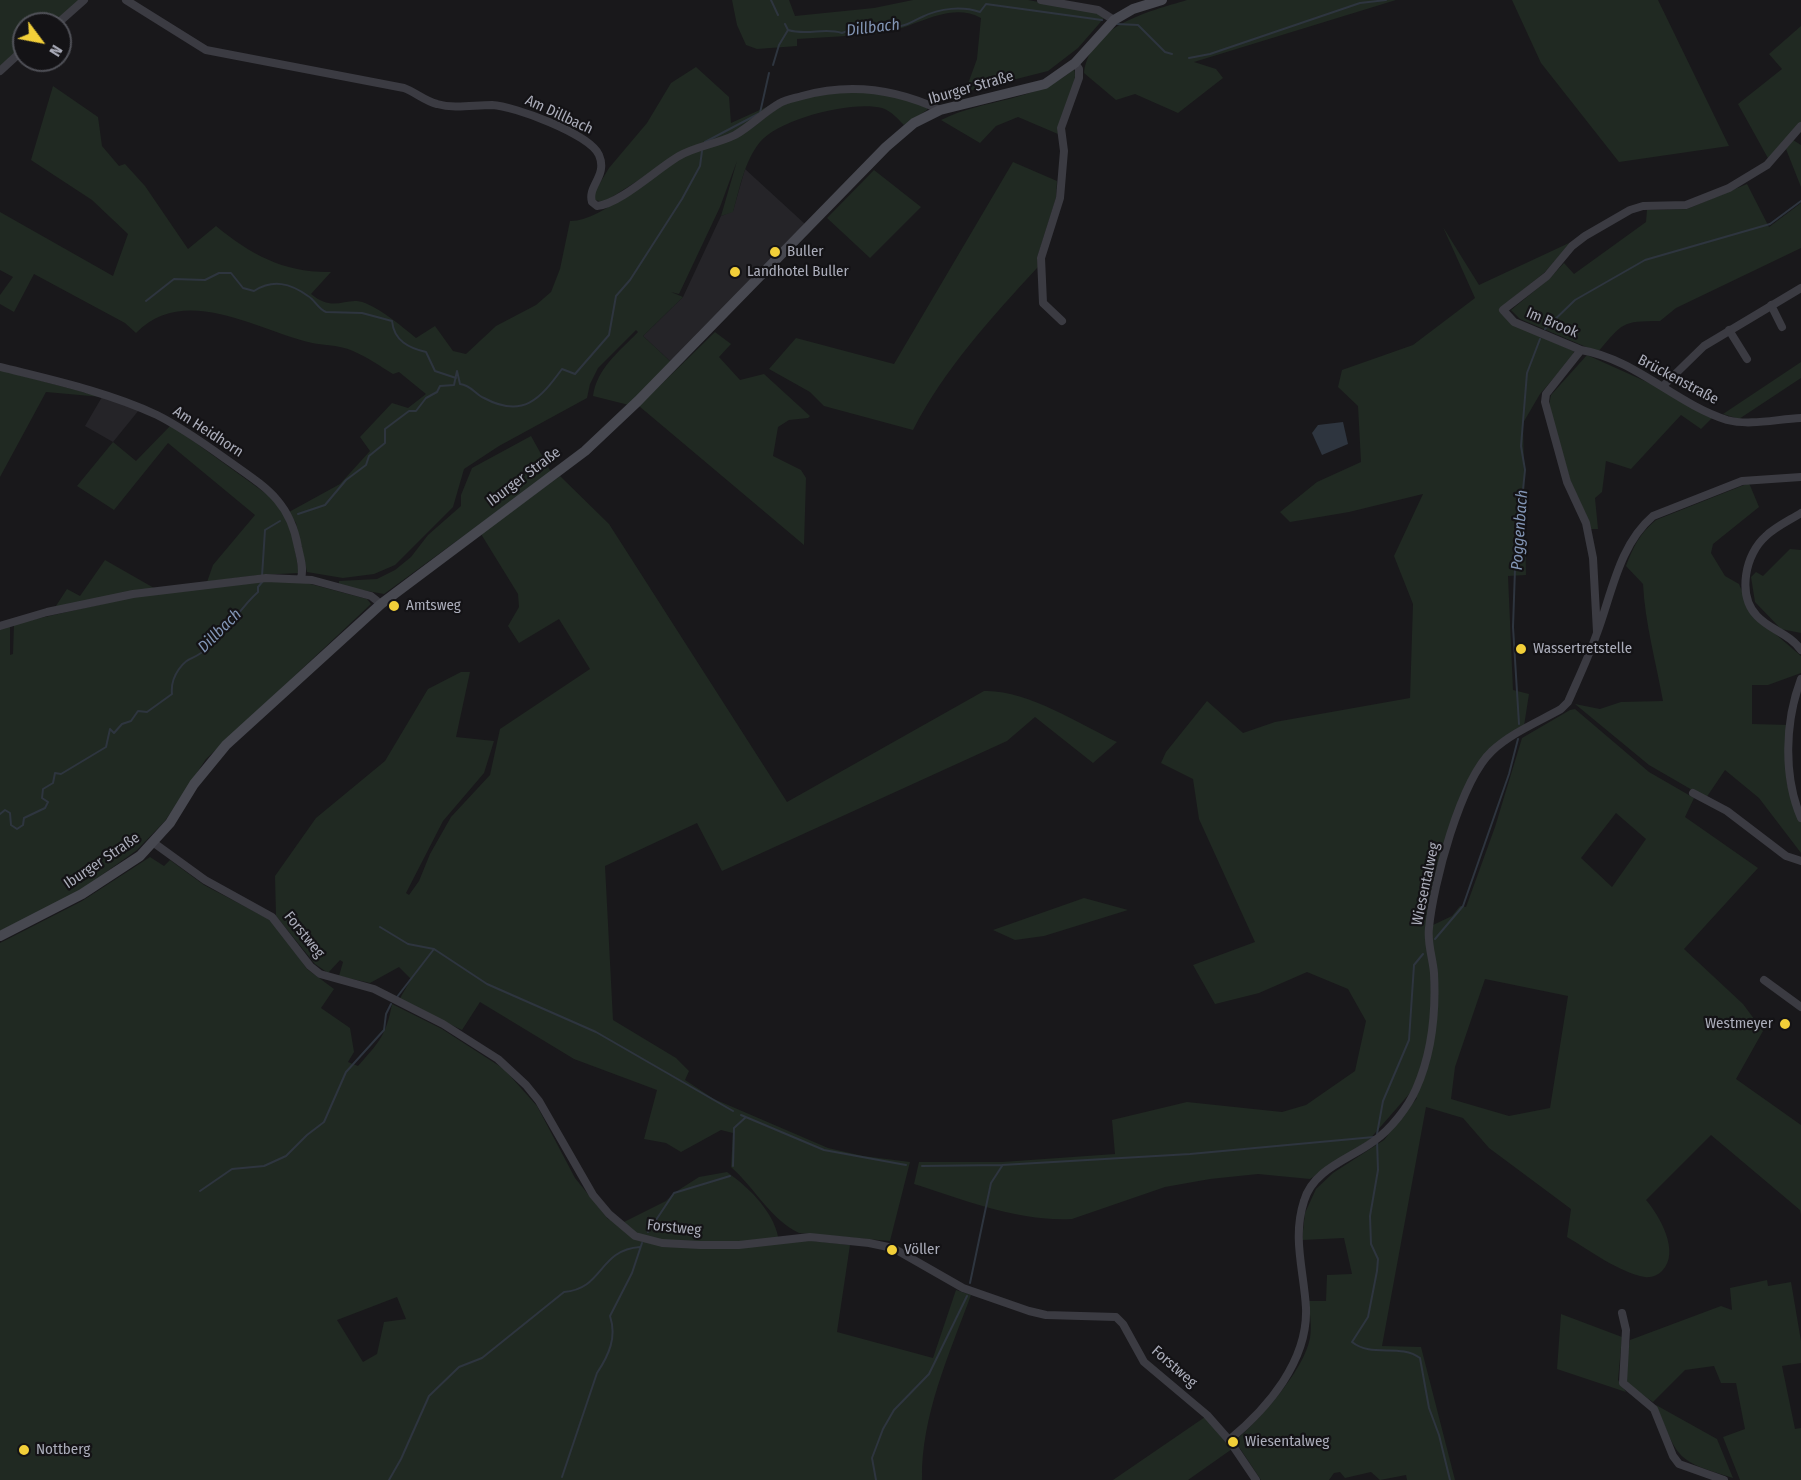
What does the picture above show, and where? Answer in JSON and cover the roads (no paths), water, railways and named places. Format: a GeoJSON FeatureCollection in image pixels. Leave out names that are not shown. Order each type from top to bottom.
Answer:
{"type":"FeatureCollection","features":[{"type":"Feature","properties":{"kind":"main road","name":"Iburger Straße"},"geometry":{"type":"LineString","coordinates":[[0,936],[82,894],[140,856],[170,823],[194,784],[226,745],[381,604],[585,451],[646,393],[886,147],[914,123],[940,110],[1045,84],[1075,63],[1114,20],[1133,9],[1162,0]]}},
{"type":"Feature","properties":{"kind":"street"},"geometry":{"type":"LineString","coordinates":[[70,12],[84,0]]}},
{"type":"Feature","properties":{"kind":"street","name":"Am Dillbach"},"geometry":{"type":"LineString","coordinates":[[126,0],[206,50],[404,88],[433,103],[449,107],[493,105],[511,108],[577,136],[593,146],[600,158],[601,177],[591,196],[592,202],[597,206],[615,199],[678,156],[719,142],[748,128],[781,102],[822,90],[853,88],[913,97],[940,110]]}},
{"type":"Feature","properties":{"kind":"street"},"geometry":{"type":"LineString","coordinates":[[1041,0],[1098,10],[1114,20]]}},
{"type":"Feature","properties":{"kind":"street"},"geometry":{"type":"LineString","coordinates":[[0,71],[12,60]]}},
{"type":"Feature","properties":{"kind":"street"},"geometry":{"type":"LineString","coordinates":[[1062,321],[1042,303],[1041,258],[1060,198],[1065,151],[1061,128],[1078,78],[1079,69],[1075,63]]}},
{"type":"Feature","properties":{"kind":"street","name":"Im Brook"},"geometry":{"type":"LineString","coordinates":[[1597,633],[1593,558],[1586,523],[1567,482],[1545,402],[1546,394],[1581,350],[1514,322],[1503,310],[1547,276],[1572,246],[1585,236],[1630,210],[1642,206],[1686,205],[1729,188],[1767,165],[1801,126]]}},
{"type":"Feature","properties":{"kind":"street"},"geometry":{"type":"LineString","coordinates":[[1663,386],[1704,346],[1801,288]]}},
{"type":"Feature","properties":{"kind":"street"},"geometry":{"type":"LineString","coordinates":[[1771,305],[1782,327]]}},
{"type":"Feature","properties":{"kind":"street"},"geometry":{"type":"LineString","coordinates":[[1729,330],[1747,359]]}},
{"type":"Feature","properties":{"kind":"street","name":"Brückenstraße"},"geometry":{"type":"LineString","coordinates":[[1581,350],[1604,357],[1663,386],[1699,408],[1727,420],[1744,423],[1801,418]]}},
{"type":"Feature","properties":{"kind":"street","name":"Am Heidhorn"},"geometry":{"type":"LineString","coordinates":[[0,368],[115,398],[156,415],[184,430],[231,462],[268,489],[280,501],[292,520],[303,571],[301,578]]}},
{"type":"Feature","properties":{"kind":"street","name":"Wiesentalweg"},"geometry":{"type":"LineString","coordinates":[[1229,1440],[1267,1401],[1288,1373],[1303,1346],[1306,1308],[1297,1235],[1305,1197],[1311,1186],[1325,1172],[1377,1139],[1410,1102],[1425,1062],[1435,1011],[1428,930],[1441,865],[1461,805],[1478,770],[1490,753],[1504,741],[1561,709],[1568,702],[1630,544],[1642,525],[1653,516],[1742,481],[1801,477]]}},
{"type":"Feature","properties":{"kind":"street"},"geometry":{"type":"LineString","coordinates":[[1801,513],[1765,536],[1754,552],[1745,577],[1745,591],[1749,604],[1758,617],[1784,633],[1801,650]]}},
{"type":"Feature","properties":{"kind":"street"},"geometry":{"type":"LineString","coordinates":[[0,626],[47,612],[133,594],[262,579],[301,578],[371,596],[381,604]]}},
{"type":"Feature","properties":{"kind":"street"},"geometry":{"type":"LineString","coordinates":[[1801,679],[1792,711],[1789,744],[1790,783],[1801,818]]}},
{"type":"Feature","properties":{"kind":"street"},"geometry":{"type":"LineString","coordinates":[[1693,793],[1727,811],[1786,856],[1801,861]]}},
{"type":"Feature","properties":{"kind":"street","name":"Forstweg"},"geometry":{"type":"LineString","coordinates":[[154,843],[205,880],[272,917],[310,966],[320,974],[374,989],[443,1024],[498,1059],[526,1085],[539,1101],[593,1195],[609,1214],[635,1236],[662,1243],[700,1245],[739,1245],[810,1237],[869,1243],[893,1248],[963,1288],[1029,1311],[1046,1315],[1116,1317],[1123,1324],[1144,1362],[1195,1403],[1229,1440],[1256,1480]]}},
{"type":"Feature","properties":{"kind":"street"},"geometry":{"type":"LineString","coordinates":[[1764,980],[1801,1007]]}},
{"type":"Feature","properties":{"kind":"street"},"geometry":{"type":"LineString","coordinates":[[1622,1313],[1626,1330],[1623,1383],[1654,1409],[1673,1456],[1679,1464],[1724,1480]]}},
{"type":"Feature","properties":{"kind":"waterway","name":"Dillbach"},"geometry":{"type":"LineString","coordinates":[[771,0],[778,15]]}},
{"type":"Feature","properties":{"kind":"waterway","name":"Dillbach"},"geometry":{"type":"LineString","coordinates":[[1189,58],[1210,54],[1360,3],[1386,0]]}},
{"type":"Feature","properties":{"kind":"waterway","name":"Dillbach"},"geometry":{"type":"LineString","coordinates":[[785,24],[788,30],[795,32],[835,31],[842,33],[856,29],[904,25],[944,10],[966,9],[980,12],[986,4],[1102,20]]}},
{"type":"Feature","properties":{"kind":"waterway","name":"Dillbach"},"geometry":{"type":"LineString","coordinates":[[1117,24],[1138,25],[1165,52],[1172,54]]}},
{"type":"Feature","properties":{"kind":"waterway"},"geometry":{"type":"LineString","coordinates":[[773,65],[779,45],[788,30]]}},
{"type":"Feature","properties":{"kind":"waterway"},"geometry":{"type":"LineString","coordinates":[[705,142],[760,113],[769,73]]}},
{"type":"Feature","properties":{"kind":"waterway"},"geometry":{"type":"LineString","coordinates":[[298,514],[325,505],[346,480],[366,465],[369,456],[385,443],[385,429],[409,411],[416,411],[426,398],[437,392],[440,386],[454,385],[457,371],[460,384],[484,398],[510,407],[529,403],[538,397],[562,369],[575,374],[609,335],[616,296],[630,280],[682,199],[700,166],[702,151]]}},
{"type":"Feature","properties":{"kind":"waterway","name":"Poggenbach"},"geometry":{"type":"LineString","coordinates":[[1545,329],[1575,300],[1645,260],[1770,224],[1801,201]]}},
{"type":"Feature","properties":{"kind":"waterway"},"geometry":{"type":"LineString","coordinates":[[146,301],[174,279],[205,280],[219,273],[231,273],[243,288],[254,291],[268,285],[281,284],[295,288],[308,296],[326,312],[362,313],[392,321],[399,339],[408,346],[426,352],[435,371],[456,378]]}},
{"type":"Feature","properties":{"kind":"waterway","name":"Poggenbach"},"geometry":{"type":"LineString","coordinates":[[1519,724],[1513,627],[1515,569],[1525,470],[1521,446],[1527,373],[1540,339]]}},
{"type":"Feature","properties":{"kind":"waterway","name":"Dillbach"},"geometry":{"type":"LineString","coordinates":[[262,576],[265,530],[280,521]]}},
{"type":"Feature","properties":{"kind":"waterway","name":"Dillbach"},"geometry":{"type":"LineString","coordinates":[[0,814],[5,810],[10,813],[11,825],[17,829],[23,825],[24,818],[45,808],[48,802],[42,798],[43,789],[53,783],[55,773],[61,774],[106,747],[110,729],[114,733],[122,724],[131,721],[138,711],[147,712],[172,694],[173,681],[182,665],[217,640],[258,592],[258,587],[263,581]]}},
{"type":"Feature","properties":{"kind":"waterway","name":"Poggenbach"},"geometry":{"type":"LineString","coordinates":[[1435,939],[1463,906],[1509,774],[1518,739]]}},
{"type":"Feature","properties":{"kind":"waterway"},"geometry":{"type":"LineString","coordinates":[[380,927],[408,944],[434,949]]}},
{"type":"Feature","properties":{"kind":"waterway"},"geometry":{"type":"LineString","coordinates":[[397,997],[434,949],[487,984],[596,1032],[733,1111]]}},
{"type":"Feature","properties":{"kind":"waterway"},"geometry":{"type":"LineString","coordinates":[[1377,1134],[1383,1101],[1409,1040],[1414,965],[1423,954]]}},
{"type":"Feature","properties":{"kind":"waterway"},"geometry":{"type":"LineString","coordinates":[[200,1191],[232,1169],[264,1166],[286,1156],[324,1122],[346,1072],[384,1030],[386,1014],[391,1004]]}},
{"type":"Feature","properties":{"kind":"waterway"},"geometry":{"type":"LineString","coordinates":[[741,1115],[824,1150],[906,1165]]}},
{"type":"Feature","properties":{"kind":"waterway"},"geometry":{"type":"LineString","coordinates":[[733,1166],[734,1128],[746,1117]]}},
{"type":"Feature","properties":{"kind":"waterway"},"geometry":{"type":"LineString","coordinates":[[922,1166],[1002,1165],[1190,1154],[1374,1137]]}},
{"type":"Feature","properties":{"kind":"waterway"},"geometry":{"type":"LineString","coordinates":[[1377,1140],[1378,1170],[1370,1216],[1371,1244],[1378,1259],[1377,1271],[1368,1317],[1352,1342],[1368,1349],[1404,1351],[1420,1358],[1429,1408],[1439,1435],[1450,1480]]}},
{"type":"Feature","properties":{"kind":"waterway"},"geometry":{"type":"LineString","coordinates":[[970,1283],[991,1183],[1002,1166]]}},
{"type":"Feature","properties":{"kind":"waterway"},"geometry":{"type":"LineString","coordinates":[[648,1232],[674,1193],[730,1176]]}},
{"type":"Feature","properties":{"kind":"waterway"},"geometry":{"type":"LineString","coordinates":[[562,1477],[597,1373],[611,1346],[613,1331],[610,1316],[632,1273],[642,1243]]}},
{"type":"Feature","properties":{"kind":"waterway"},"geometry":{"type":"LineString","coordinates":[[389,1480],[401,1459],[429,1396],[459,1367],[482,1358],[564,1292],[587,1284],[616,1255],[640,1247]]}},
{"type":"Feature","properties":{"kind":"waterway"},"geometry":{"type":"LineString","coordinates":[[876,1480],[872,1458],[883,1429],[894,1410],[929,1374],[967,1296]]}},
{"type":"Feature","properties":{"kind":"place","name":"Buller"},"geometry":{"type":"Point","coordinates":[775,252]}},
{"type":"Feature","properties":{"kind":"place","name":"Landhotel Buller"},"geometry":{"type":"Point","coordinates":[735,272]}},
{"type":"Feature","properties":{"kind":"place","name":"Amtsweg"},"geometry":{"type":"Point","coordinates":[394,606]}},
{"type":"Feature","properties":{"kind":"place","name":"Wassertretstelle"},"geometry":{"type":"Point","coordinates":[1521,649]}},
{"type":"Feature","properties":{"kind":"place","name":"Westmeyer"},"geometry":{"type":"Point","coordinates":[1785,1024]}},
{"type":"Feature","properties":{"kind":"place","name":"Völler"},"geometry":{"type":"Point","coordinates":[892,1250]}},
{"type":"Feature","properties":{"kind":"place","name":"Wiesentalweg"},"geometry":{"type":"Point","coordinates":[1233,1442]}},
{"type":"Feature","properties":{"kind":"place","name":"Nottberg"},"geometry":{"type":"Point","coordinates":[24,1450]}}]}
